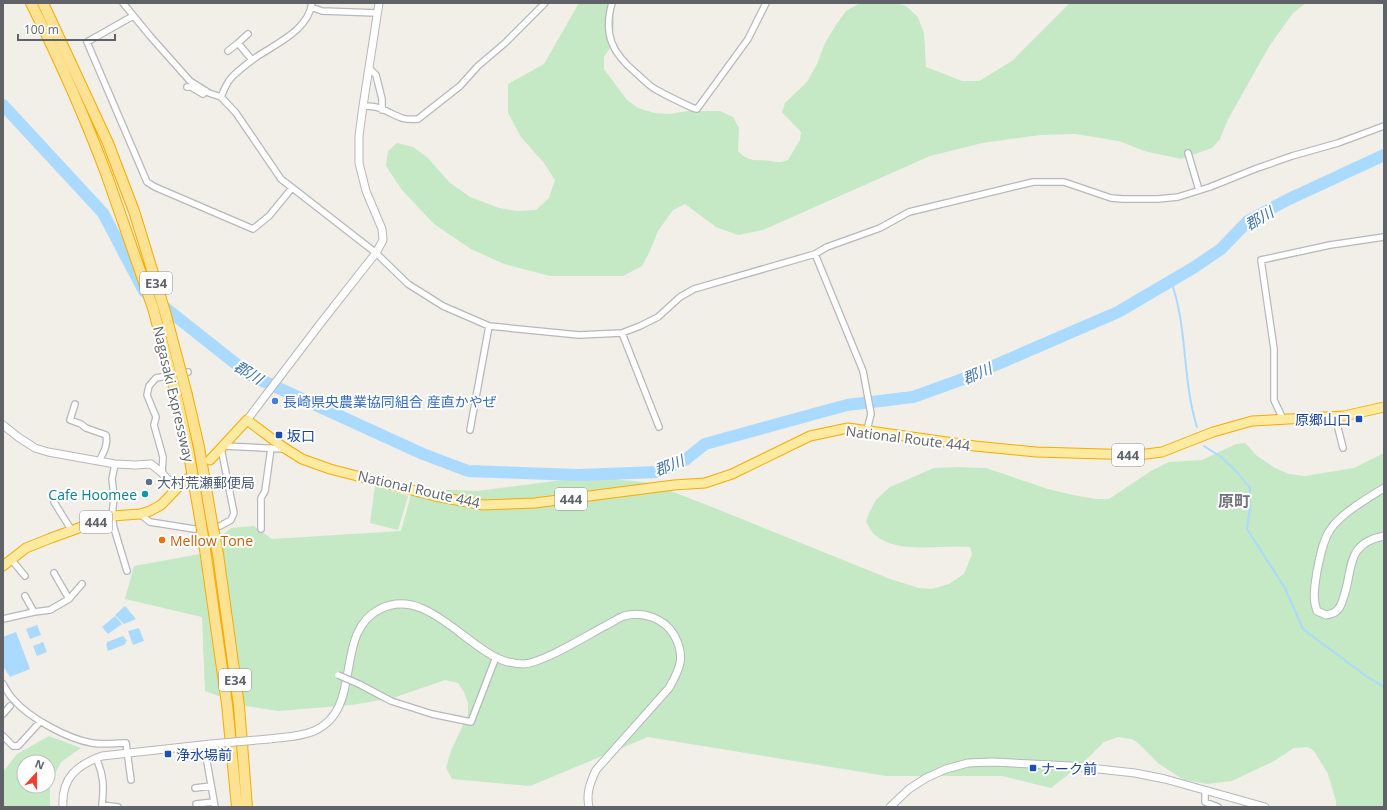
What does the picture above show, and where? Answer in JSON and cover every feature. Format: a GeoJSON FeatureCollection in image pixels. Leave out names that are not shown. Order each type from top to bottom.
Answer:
{"type":"FeatureCollection","features":[{"type":"Feature","properties":{"kind":"highway","name":"Nagasaki Expressway"},"geometry":{"type":"LineString","coordinates":[[31,3],[54,50],[96,145],[153,308],[176,394],[188,449],[206,556],[227,704],[237,807]]}},
{"type":"Feature","properties":{"kind":"highway","name":"Nagasaki Expressway"},"geometry":{"type":"LineString","coordinates":[[43,3],[108,143],[134,211],[165,312],[187,395],[199,447],[218,554],[239,706],[248,807]]}},
{"type":"Feature","properties":{"kind":"highway","name":"National Route 444"},"geometry":{"type":"LineString","coordinates":[[247,420],[302,459],[330,469],[435,496],[483,505],[528,503],[674,485],[705,483],[732,474],[810,436],[848,428],[991,448],[1036,452],[1138,455],[1162,452],[1213,432],[1252,421],[1344,416],[1384,407]]}},
{"type":"Feature","properties":{"kind":"highway"},"geometry":{"type":"LineString","coordinates":[[210,460],[247,420]]}},
{"type":"Feature","properties":{"kind":"highway","name":"444"},"geometry":{"type":"LineString","coordinates":[[3,566],[26,548],[72,530],[112,516],[140,514],[150,511],[161,505],[186,479]]}},
{"type":"Feature","properties":{"kind":"street"},"geometry":{"type":"LineString","coordinates":[[123,3],[163,52],[190,81],[206,91],[221,97],[236,114],[281,180],[376,253],[408,284],[443,306],[489,326],[579,335],[622,332],[640,326],[658,317],[680,297],[694,288],[815,254],[827,247],[880,228],[909,212],[1033,182],[1064,182],[1111,198],[1158,199],[1178,197],[1263,166],[1338,143],[1384,126]]}},
{"type":"Feature","properties":{"kind":"street"},"geometry":{"type":"LineString","coordinates":[[247,420],[376,253],[383,240],[382,229],[366,191],[359,163],[359,136],[379,3]]}},
{"type":"Feature","properties":{"kind":"street"},"geometry":{"type":"LineString","coordinates":[[363,106],[378,108],[401,119],[418,119],[460,86],[478,66],[505,43],[545,3]]}},
{"type":"Feature","properties":{"kind":"street"},"geometry":{"type":"LineString","coordinates":[[612,3],[609,32],[614,49],[623,62],[654,88],[697,109],[748,39],[766,3]]}},
{"type":"Feature","properties":{"kind":"street"},"geometry":{"type":"LineString","coordinates":[[221,97],[232,77],[252,60],[287,38],[301,26],[308,16],[311,5],[322,11],[377,13]]}},
{"type":"Feature","properties":{"kind":"street"},"geometry":{"type":"LineString","coordinates":[[133,16],[87,42],[148,182],[155,187],[253,229],[269,216],[292,188]]}},
{"type":"Feature","properties":{"kind":"street"},"geometry":{"type":"LineString","coordinates":[[228,51],[248,34]]}},
{"type":"Feature","properties":{"kind":"street"},"geometry":{"type":"LineString","coordinates":[[238,43],[252,60]]}},
{"type":"Feature","properties":{"kind":"street"},"geometry":{"type":"LineString","coordinates":[[369,68],[376,75],[382,99],[382,110]]}},
{"type":"Feature","properties":{"kind":"street"},"geometry":{"type":"LineString","coordinates":[[187,87],[203,94],[206,91]]}},
{"type":"Feature","properties":{"kind":"street"},"geometry":{"type":"LineString","coordinates":[[1188,153],[1200,190]]}},
{"type":"Feature","properties":{"kind":"street"},"geometry":{"type":"LineString","coordinates":[[1283,419],[1274,400],[1274,349],[1261,260],[1330,245],[1384,237]]}},
{"type":"Feature","properties":{"kind":"street"},"geometry":{"type":"LineString","coordinates":[[815,254],[863,371],[871,414],[867,430]]}},
{"type":"Feature","properties":{"kind":"street"},"geometry":{"type":"LineString","coordinates":[[470,430],[489,326]]}},
{"type":"Feature","properties":{"kind":"street"},"geometry":{"type":"LineString","coordinates":[[622,332],[659,427]]}},
{"type":"Feature","properties":{"kind":"street"},"geometry":{"type":"LineString","coordinates":[[162,473],[163,457],[154,425],[156,417],[147,395],[149,386],[156,378],[188,372]]}},
{"type":"Feature","properties":{"kind":"street"},"geometry":{"type":"LineString","coordinates":[[75,404],[70,420],[81,424],[86,428],[106,435],[107,442],[99,461]]}},
{"type":"Feature","properties":{"kind":"street"},"geometry":{"type":"LineString","coordinates":[[1335,416],[1343,448]]}},
{"type":"Feature","properties":{"kind":"street"},"geometry":{"type":"LineString","coordinates":[[3,425],[18,438],[35,448],[48,452],[115,464],[151,464],[162,473],[176,489]]}},
{"type":"Feature","properties":{"kind":"street"},"geometry":{"type":"LineString","coordinates":[[140,514],[150,522],[194,529],[220,526],[231,520],[234,513],[222,447],[286,449]]}},
{"type":"Feature","properties":{"kind":"street"},"geometry":{"type":"LineString","coordinates":[[261,529],[261,498],[265,491],[271,448]]}},
{"type":"Feature","properties":{"kind":"street"},"geometry":{"type":"LineString","coordinates":[[115,464],[112,479],[114,497],[112,516],[114,528],[127,571]]}},
{"type":"Feature","properties":{"kind":"street"},"geometry":{"type":"LineString","coordinates":[[1384,488],[1342,517],[1330,530],[1323,547],[1315,584],[1314,603],[1317,611],[1326,615],[1335,612],[1341,604],[1346,591],[1351,565],[1356,552],[1369,541],[1384,536]]}},
{"type":"Feature","properties":{"kind":"street"},"geometry":{"type":"LineString","coordinates":[[54,502],[72,530]]}},
{"type":"Feature","properties":{"kind":"street"},"geometry":{"type":"LineString","coordinates":[[11,559],[25,576]]}},
{"type":"Feature","properties":{"kind":"street"},"geometry":{"type":"LineString","coordinates":[[54,573],[69,598]]}},
{"type":"Feature","properties":{"kind":"street"},"geometry":{"type":"LineString","coordinates":[[3,620],[34,612],[50,610],[69,598],[82,584]]}},
{"type":"Feature","properties":{"kind":"street"},"geometry":{"type":"LineString","coordinates":[[25,596],[34,612]]}},
{"type":"Feature","properties":{"kind":"street"},"geometry":{"type":"LineString","coordinates":[[63,807],[62,799],[66,783],[75,770],[87,762],[102,756],[303,735],[315,730],[328,722],[337,711],[343,696],[357,632],[367,619],[380,609],[394,604],[410,605],[424,609],[450,625],[477,646],[496,657],[508,662],[524,664],[543,659],[623,616],[638,614],[652,617],[665,624],[674,634],[680,647],[681,662],[677,674],[669,688],[596,770],[589,786],[587,799],[589,807]]}},
{"type":"Feature","properties":{"kind":"street"},"geometry":{"type":"LineString","coordinates":[[338,675],[391,701],[425,712],[471,722],[496,657]]}},
{"type":"Feature","properties":{"kind":"street"},"geometry":{"type":"LineString","coordinates":[[3,684],[14,700],[40,722],[69,736],[92,744],[126,743],[131,780]]}},
{"type":"Feature","properties":{"kind":"street"},"geometry":{"type":"LineString","coordinates":[[3,714],[10,706]]}},
{"type":"Feature","properties":{"kind":"street"},"geometry":{"type":"LineString","coordinates":[[3,736],[13,746],[18,746],[40,722]]}},
{"type":"Feature","properties":{"kind":"street"},"geometry":{"type":"LineString","coordinates":[[196,804],[215,804],[211,786],[207,745]]}},
{"type":"Feature","properties":{"kind":"street"},"geometry":{"type":"LineString","coordinates":[[96,758],[101,768],[104,788],[102,805],[118,807]]}},
{"type":"Feature","properties":{"kind":"street"},"geometry":{"type":"LineString","coordinates":[[890,807],[909,789],[926,778],[946,769],[968,763],[992,762],[1071,766],[1135,773],[1165,779],[1265,807]]}},
{"type":"Feature","properties":{"kind":"street"},"geometry":{"type":"LineString","coordinates":[[195,788],[211,786]]}},
{"type":"Feature","properties":{"kind":"street"},"geometry":{"type":"LineString","coordinates":[[1205,790],[1205,802],[1218,807]]}},
{"type":"Feature","properties":{"kind":"green space"},"geometry":{"type":"Polygon","coordinates":[[[579,3],[609,3],[613,6],[614,23],[612,45],[604,57],[604,69],[627,100],[638,108],[654,113],[670,114],[688,111],[720,111],[733,117],[739,128],[738,151],[742,155],[752,160],[783,162],[788,160],[800,140],[801,132],[782,112],[785,103],[807,82],[817,64],[825,43],[846,11],[860,3],[897,3],[906,6],[918,17],[924,34],[926,67],[962,81],[979,81],[1012,61],[1070,3],[1306,3],[1293,13],[1270,45],[1227,121],[1220,139],[1212,148],[1181,159],[1144,151],[1119,141],[1075,134],[1040,135],[982,143],[930,156],[763,230],[738,235],[716,227],[685,204],[673,210],[658,231],[642,266],[623,276],[550,276],[504,264],[471,249],[434,224],[402,190],[386,166],[388,151],[397,143],[413,147],[427,157],[449,182],[470,197],[499,208],[517,211],[536,210],[549,198],[555,180],[544,163],[521,137],[508,113],[508,84],[544,64],[579,3]]]}},
{"type":"Feature","properties":{"kind":"green space"},"geometry":{"type":"Polygon","coordinates":[[[1245,443],[1257,456],[1275,468],[1289,474],[1305,476],[1354,468],[1384,453],[1384,807],[1336,807],[1336,801],[1328,774],[1314,751],[1308,747],[1294,748],[1274,761],[1232,781],[1207,784],[1184,780],[1159,764],[1132,739],[1118,737],[1104,742],[1083,763],[1051,788],[1002,776],[886,776],[648,737],[530,786],[452,779],[446,768],[451,751],[468,714],[468,703],[464,692],[458,683],[445,680],[393,698],[351,705],[278,711],[246,706],[205,691],[202,617],[125,599],[134,566],[200,554],[231,528],[254,526],[272,539],[401,531],[413,488],[477,491],[571,479],[614,479],[650,483],[890,579],[919,588],[932,589],[949,584],[964,574],[972,554],[970,547],[908,547],[895,545],[884,541],[875,535],[866,522],[876,500],[890,487],[934,468],[986,468],[1048,489],[1096,499],[1109,499],[1151,471],[1169,462],[1202,460],[1236,444],[1245,443]]]}},
{"type":"Feature","properties":{"kind":"green space"},"geometry":{"type":"Polygon","coordinates":[[[375,486],[408,496],[398,530],[370,523],[375,486]]]}},
{"type":"Feature","properties":{"kind":"green space"},"geometry":{"type":"Polygon","coordinates":[[[49,736],[81,748],[61,762],[56,772],[56,754],[17,754],[49,736]]]}},
{"type":"Feature","properties":{"kind":"green space"},"geometry":{"type":"Polygon","coordinates":[[[16,755],[16,794],[50,794],[50,807],[3,807],[3,772],[16,755]]]}},
{"type":"Feature","properties":{"kind":"water"},"geometry":{"type":"Polygon","coordinates":[[[125,606],[136,619],[124,624],[115,615],[125,606]]]}},
{"type":"Feature","properties":{"kind":"water"},"geometry":{"type":"Polygon","coordinates":[[[115,616],[122,624],[108,634],[102,627],[115,616]]]}},
{"type":"Feature","properties":{"kind":"water"},"geometry":{"type":"Polygon","coordinates":[[[37,625],[41,635],[30,639],[26,629],[37,625]]]}},
{"type":"Feature","properties":{"kind":"water"},"geometry":{"type":"Polygon","coordinates":[[[139,628],[144,641],[133,645],[128,631],[139,628]]]}},
{"type":"Feature","properties":{"kind":"water"},"geometry":{"type":"Polygon","coordinates":[[[16,632],[30,669],[10,677],[3,666],[3,637],[16,632]]]}},
{"type":"Feature","properties":{"kind":"water"},"geometry":{"type":"Polygon","coordinates":[[[123,636],[127,641],[125,642],[126,644],[108,651],[106,644],[107,642],[123,636]]]}},
{"type":"Feature","properties":{"kind":"water"},"geometry":{"type":"Polygon","coordinates":[[[43,642],[47,652],[37,656],[33,646],[43,642]]]}},
{"type":"Feature","properties":{"kind":"waterway","name":"郡川"},"geometry":{"type":"LineString","coordinates":[[3,105],[103,213],[144,291],[250,375],[423,454],[468,471],[578,475],[658,472],[685,460],[705,444],[847,405],[913,397],[963,379],[1118,312],[1193,268],[1221,249],[1248,221],[1287,200],[1384,155]]}},
{"type":"Feature","properties":{"kind":"waterway"},"geometry":{"type":"LineString","coordinates":[[1171,281],[1180,317],[1189,391],[1197,427]]}},
{"type":"Feature","properties":{"kind":"waterway"},"geometry":{"type":"LineString","coordinates":[[1204,446],[1221,457],[1238,473],[1250,488],[1250,507],[1247,529],[1285,588],[1303,629],[1366,676],[1384,687]]}},
{"type":"Feature","properties":{"kind":"place","name":"長崎県央農業協同組合 産直かやぜ"},"geometry":{"type":"Point","coordinates":[275,401]}},
{"type":"Feature","properties":{"kind":"place","name":"原郷山口"},"geometry":{"type":"Point","coordinates":[1359,419]}},
{"type":"Feature","properties":{"kind":"place","name":"坂口"},"geometry":{"type":"Point","coordinates":[279,435]}},
{"type":"Feature","properties":{"kind":"place","name":"大村荒瀬郵便局"},"geometry":{"type":"Point","coordinates":[149,482]}},
{"type":"Feature","properties":{"kind":"place","name":"Cafe Hoomee"},"geometry":{"type":"Point","coordinates":[145,494]}},
{"type":"Feature","properties":{"kind":"place","name":"Mellow Tone"},"geometry":{"type":"Point","coordinates":[162,540]}},
{"type":"Feature","properties":{"kind":"place","name":"浄水場前"},"geometry":{"type":"Point","coordinates":[168,754]}},
{"type":"Feature","properties":{"kind":"place","name":"ナーク前"},"geometry":{"type":"Point","coordinates":[1033,768]}},
{"type":"Feature","properties":{"kind":"district","name":"原町"},"geometry":{"type":"Point","coordinates":[1234,501]}}]}
